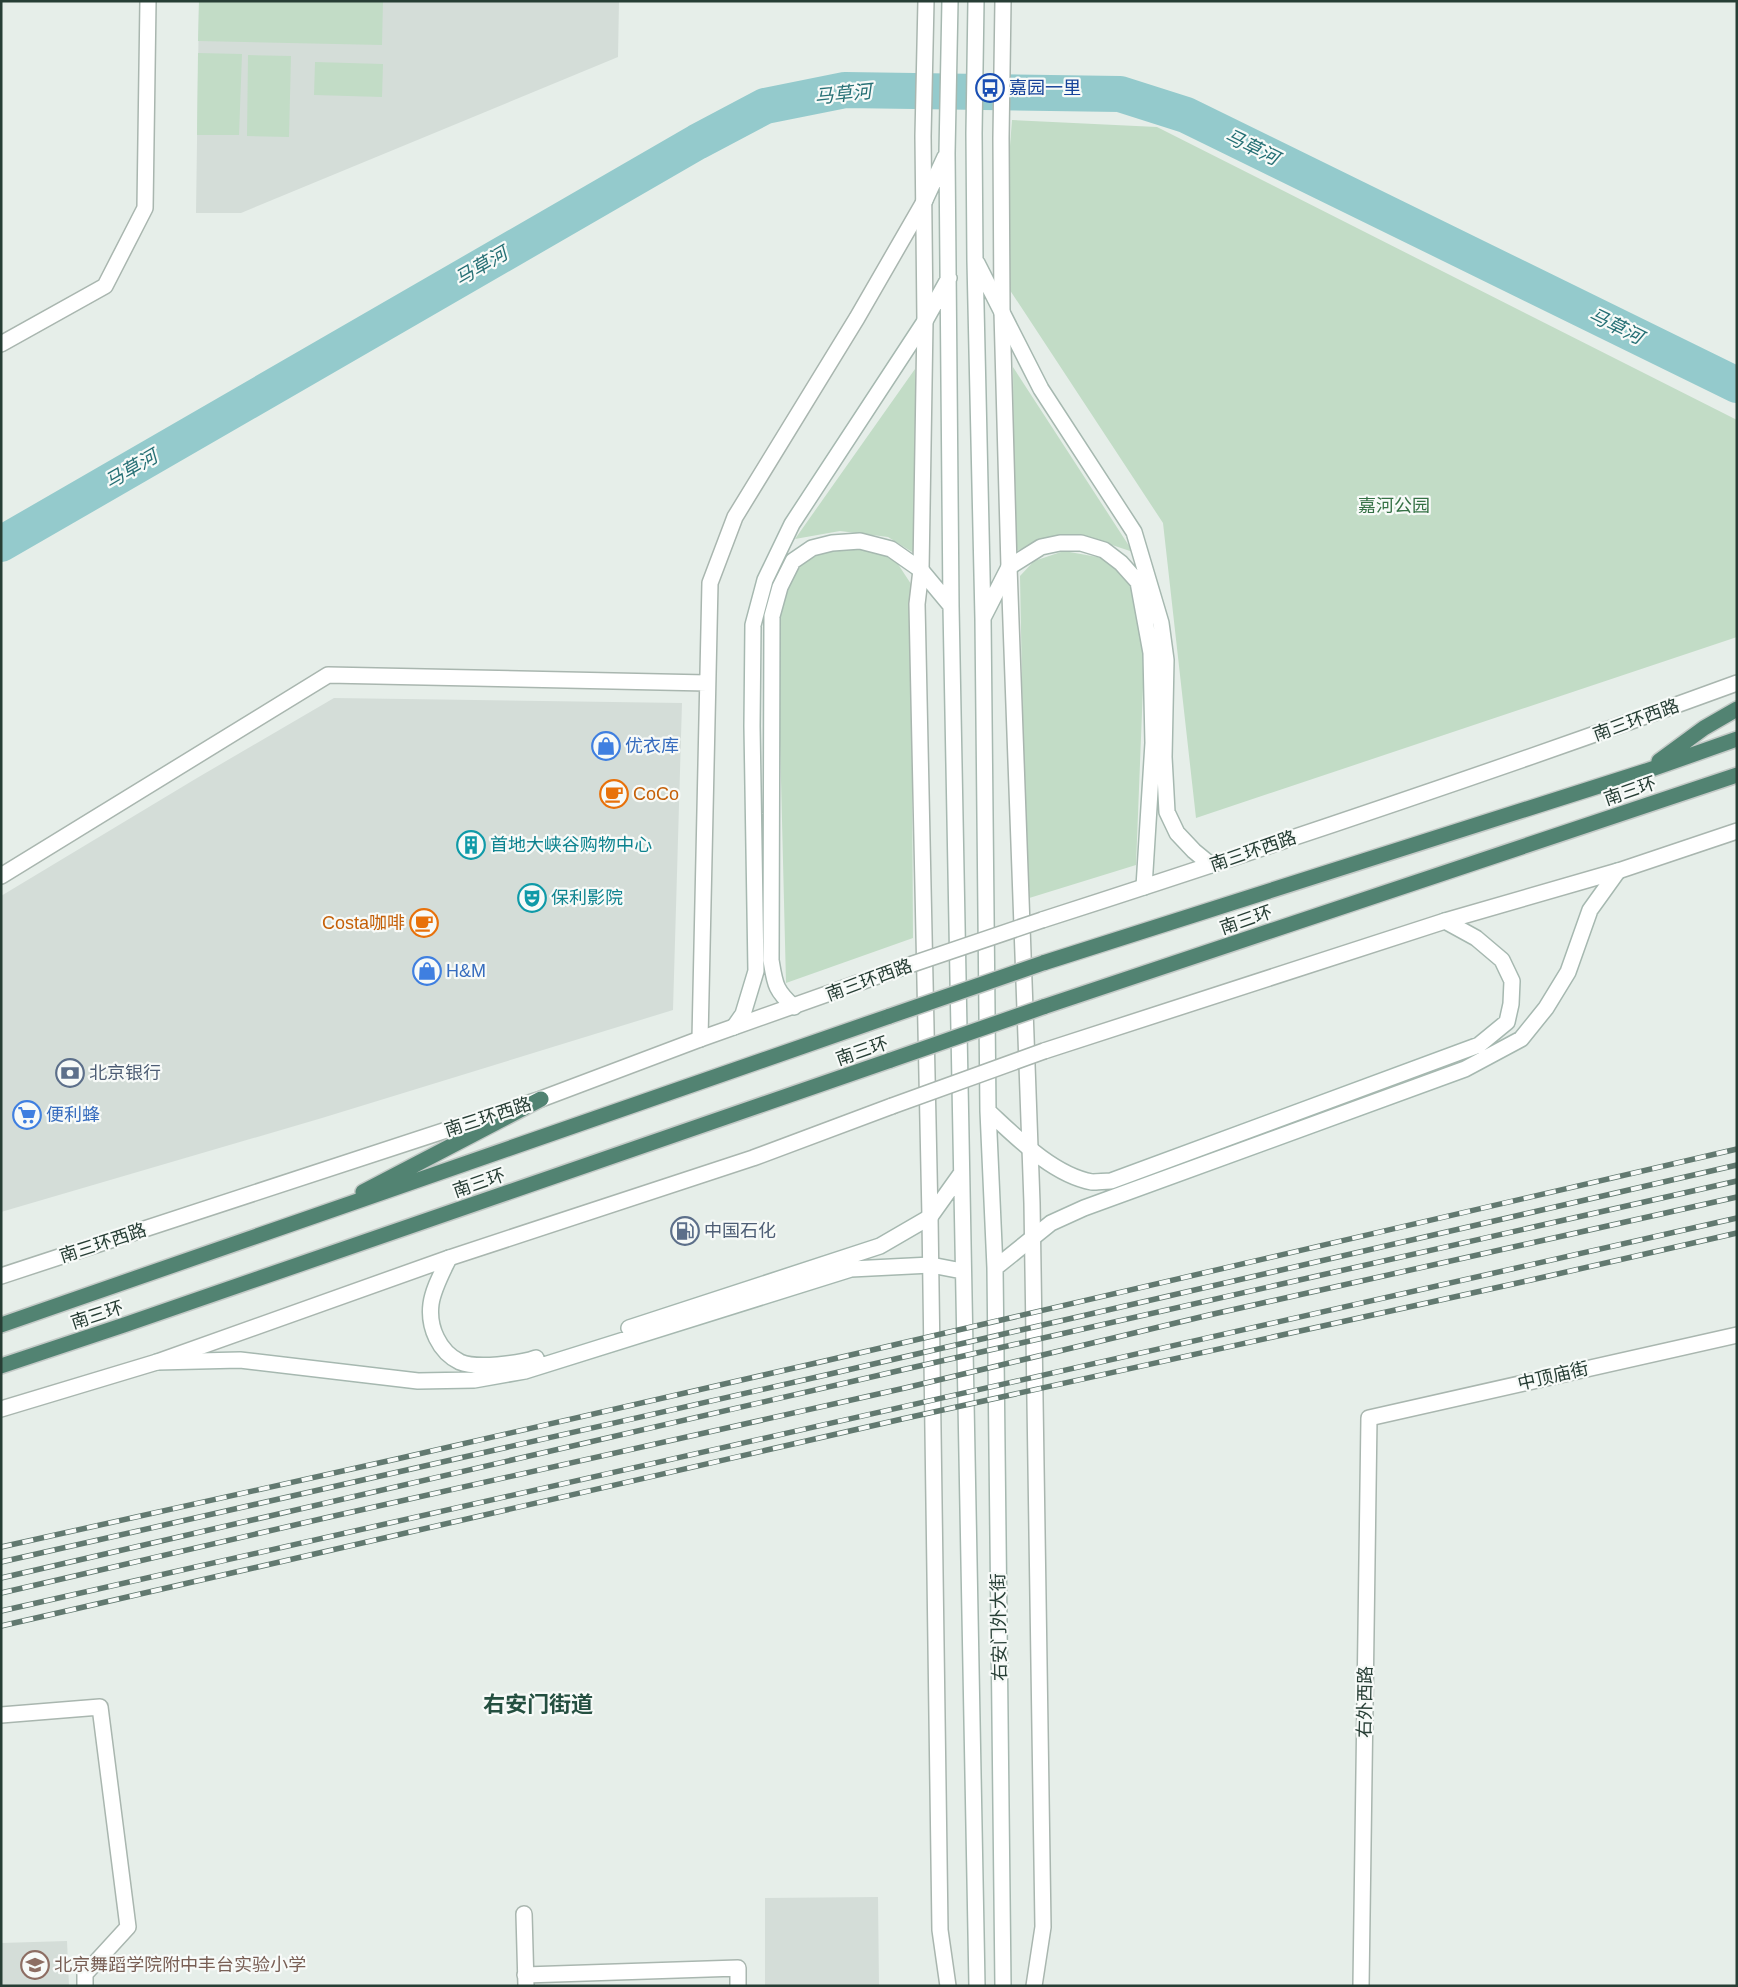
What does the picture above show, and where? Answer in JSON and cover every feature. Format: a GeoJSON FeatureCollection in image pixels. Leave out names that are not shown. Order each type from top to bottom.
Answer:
{"type":"FeatureCollection","features":[{"type":"Feature","properties":{"kind":"highway"},"geometry":{"type":"LineString","coordinates":[[1646,771],[1704,728],[1737,709]]}},
{"type":"Feature","properties":{"kind":"highway","name":"南三环"},"geometry":{"type":"LineString","coordinates":[[1,1326],[1043,964],[1646,771],[1737,739]]}},
{"type":"Feature","properties":{"kind":"highway","name":"南三环"},"geometry":{"type":"LineString","coordinates":[[1,1366],[1043,1007],[1737,775]]}},
{"type":"Feature","properties":{"kind":"highway"},"geometry":{"type":"LineString","coordinates":[[316,1216],[542,1099]]}},
{"type":"Feature","properties":{"kind":"highway"},"geometry":{"type":"LineString","coordinates":[[1,1315],[106,1289]]}},
{"type":"Feature","properties":{"kind":"street"},"geometry":{"type":"LineString","coordinates":[[1,344],[105,286],[145,208],[148,1]]}},
{"type":"Feature","properties":{"kind":"street"},"geometry":{"type":"LineString","coordinates":[[926,1],[923,136],[925,321],[921,570],[917,604],[931,1265],[940,1930],[948,1986]]}},
{"type":"Feature","properties":{"kind":"street","name":"右安门外大街"},"geometry":{"type":"LineString","coordinates":[[950,1],[947,153],[951,606],[960,1175],[977,1986]]}},
{"type":"Feature","properties":{"kind":"street","name":"右安门外大街"},"geometry":{"type":"LineString","coordinates":[[976,1],[975,261],[983,619],[988,1111],[995,1268],[1003,1986]]}},
{"type":"Feature","properties":{"kind":"street"},"geometry":{"type":"LineString","coordinates":[[1003,1],[1001,138],[1002,312],[1009,567],[1033,1239],[1043,1927],[1034,1986]]}},
{"type":"Feature","properties":{"kind":"street"},"geometry":{"type":"LineString","coordinates":[[700,1039],[710,583],[735,517],[857,318],[925,200],[947,153]]}},
{"type":"Feature","properties":{"kind":"street"},"geometry":{"type":"LineString","coordinates":[[975,261],[1041,389],[1134,532],[1161,623],[1166,660],[1164,757],[1167,812],[1177,833],[1211,865]]}},
{"type":"Feature","properties":{"kind":"street"},"geometry":{"type":"LineString","coordinates":[[734,1027],[743,1014],[756,971],[752,726],[753,625],[765,580],[792,524],[925,321],[949,277]]}},
{"type":"Feature","properties":{"kind":"street"},"geometry":{"type":"LineString","coordinates":[[794,1006],[783,997],[775,985],[771,960],[772,626],[780,587],[794,561],[812,548],[860,541],[891,550],[921,570],[951,606]]}},
{"type":"Feature","properties":{"kind":"street"},"geometry":{"type":"LineString","coordinates":[[983,619],[1009,567],[1041,547],[1060,543],[1081,543],[1104,550],[1121,563],[1138,582],[1151,663],[1153,743],[1144,887]]}},
{"type":"Feature","properties":{"kind":"street"},"geometry":{"type":"LineString","coordinates":[[1,876],[328,675],[707,683]]}},
{"type":"Feature","properties":{"kind":"street","name":"南三环西路"},"geometry":{"type":"LineString","coordinates":[[1,1276],[542,1099],[700,1039],[889,972],[1540,754],[1737,683]]}},
{"type":"Feature","properties":{"kind":"street"},"geometry":{"type":"LineString","coordinates":[[1,1409],[157,1362],[449,1258],[753,1158],[1044,1051],[1445,921],[1618,871],[1737,831]]}},
{"type":"Feature","properties":{"kind":"street"},"geometry":{"type":"LineString","coordinates":[[995,1268],[1051,1223],[1084,1208],[1466,1069],[1521,1040],[1546,1008],[1568,972],[1590,910],[1618,871]]}},
{"type":"Feature","properties":{"kind":"street"},"geometry":{"type":"LineString","coordinates":[[988,1111],[1030,1150],[1062,1171],[1092,1182],[1111,1181],[1479,1045],[1507,1022],[1511,1004],[1512,981],[1502,960],[1476,938],[1445,921]]}},
{"type":"Feature","properties":{"kind":"street"},"geometry":{"type":"LineString","coordinates":[[449,1258],[437,1283],[430,1304],[430,1325],[446,1352],[462,1362],[491,1366],[529,1360],[880,1246],[930,1217],[960,1175]]}},
{"type":"Feature","properties":{"kind":"street"},"geometry":{"type":"LineString","coordinates":[[157,1362],[240,1360],[418,1381],[474,1380],[525,1371],[852,1269],[931,1265],[962,1271]]}},
{"type":"Feature","properties":{"kind":"street","name":"中顶庙街"},"geometry":{"type":"LineString","coordinates":[[1369,1418],[1737,1334]]}},
{"type":"Feature","properties":{"kind":"street","name":"右外西路"},"geometry":{"type":"LineString","coordinates":[[1361,1986],[1369,1418]]}},
{"type":"Feature","properties":{"kind":"street"},"geometry":{"type":"LineString","coordinates":[[1,1715],[100,1707],[128,1927],[85,1974],[84,1986]]}},
{"type":"Feature","properties":{"kind":"street"},"geometry":{"type":"LineString","coordinates":[[524,1914],[526,1980],[738,1968],[738,1986]]}},
{"type":"Feature","properties":{"kind":"shaded area"},"geometry":{"type":"Polygon","coordinates":[[[199,1],[619,1],[618,57],[241,213],[196,213],[199,1]]]}},
{"type":"Feature","properties":{"kind":"shaded area"},"geometry":{"type":"Polygon","coordinates":[[[334,698],[682,703],[673,1010],[322,1118],[1,1212],[1,896],[334,698]]]}},
{"type":"Feature","properties":{"kind":"shaded area"},"geometry":{"type":"Polygon","coordinates":[[[878,1897],[879,1986],[765,1986],[765,1898],[878,1897]]]}},
{"type":"Feature","properties":{"kind":"shaded area","name":"北京舞蹈学院附中丰台实验小学"},"geometry":{"type":"Polygon","coordinates":[[[67,1941],[69,1986],[1,1986],[1,1943],[67,1941]]]}},
{"type":"Feature","properties":{"kind":"green space"},"geometry":{"type":"Polygon","coordinates":[[[199,1],[383,1],[382,45],[198,41],[199,1]]]}},
{"type":"Feature","properties":{"kind":"green space"},"geometry":{"type":"Polygon","coordinates":[[[198,53],[242,54],[239,135],[197,135],[198,53]]]}},
{"type":"Feature","properties":{"kind":"green space"},"geometry":{"type":"Polygon","coordinates":[[[248,55],[291,56],[289,137],[247,136],[248,55]]]}},
{"type":"Feature","properties":{"kind":"green space"},"geometry":{"type":"Polygon","coordinates":[[[315,62],[383,64],[382,97],[314,95],[315,62]]]}},
{"type":"Feature","properties":{"kind":"green space","name":"嘉河公园"},"geometry":{"type":"Polygon","coordinates":[[[1012,120],[1157,127],[1737,420],[1737,637],[1196,818],[1163,523],[1000,275],[1012,120]]]}},
{"type":"Feature","properties":{"kind":"green space"},"geometry":{"type":"Polygon","coordinates":[[[1013,367],[1133,552],[1088,537],[1047,538],[1014,552],[1013,367]]]}},
{"type":"Feature","properties":{"kind":"green space"},"geometry":{"type":"Polygon","coordinates":[[[915,369],[917,555],[888,537],[840,531],[795,539],[915,369]]]}},
{"type":"Feature","properties":{"kind":"green space"},"geometry":{"type":"Polygon","coordinates":[[[858,546],[894,558],[911,584],[913,938],[786,983],[777,618],[795,566],[813,553],[858,546]]]}},
{"type":"Feature","properties":{"kind":"green space"},"geometry":{"type":"Polygon","coordinates":[[[1064,551],[1103,558],[1132,584],[1144,662],[1136,865],[1026,899],[1020,576],[1034,561],[1064,551]]]}},
{"type":"Feature","properties":{"kind":"waterway","name":"马草河"},"geometry":{"type":"LineString","coordinates":[[1,544],[697,142],[765,106],[845,90],[1120,94],[1186,115],[1737,385]]}},
{"type":"Feature","properties":{"kind":"railway"},"geometry":{"type":"LineString","coordinates":[[1,1547],[816,1363],[1737,1149]]}},
{"type":"Feature","properties":{"kind":"railway"},"geometry":{"type":"LineString","coordinates":[[1,1562],[817,1377],[1737,1165]]}},
{"type":"Feature","properties":{"kind":"railway"},"geometry":{"type":"LineString","coordinates":[[1,1578],[906,1369],[1737,1181]]}},
{"type":"Feature","properties":{"kind":"railway"},"geometry":{"type":"LineString","coordinates":[[1,1593],[905,1388],[1209,1315],[1737,1197]]}},
{"type":"Feature","properties":{"kind":"railway"},"geometry":{"type":"LineString","coordinates":[[1,1611],[1737,1218]]}},
{"type":"Feature","properties":{"kind":"railway"},"geometry":{"type":"LineString","coordinates":[[1,1626],[902,1419],[1737,1233]]}},
{"type":"Feature","properties":{"kind":"place","name":"嘉园一里"},"geometry":{"type":"Point","coordinates":[990,88]}},
{"type":"Feature","properties":{"kind":"place","name":"优衣库"},"geometry":{"type":"Point","coordinates":[606,746]}},
{"type":"Feature","properties":{"kind":"place","name":"CoCo"},"geometry":{"type":"Point","coordinates":[614,794]}},
{"type":"Feature","properties":{"kind":"place","name":"首地大峡谷购物中心"},"geometry":{"type":"Point","coordinates":[471,845]}},
{"type":"Feature","properties":{"kind":"place","name":"保利影院"},"geometry":{"type":"Point","coordinates":[532,898]}},
{"type":"Feature","properties":{"kind":"place","name":"Costa咖啡"},"geometry":{"type":"Point","coordinates":[424,923]}},
{"type":"Feature","properties":{"kind":"place","name":"H&M"},"geometry":{"type":"Point","coordinates":[427,971]}},
{"type":"Feature","properties":{"kind":"place","name":"北京银行"},"geometry":{"type":"Point","coordinates":[70,1073]}},
{"type":"Feature","properties":{"kind":"place","name":"便利蜂"},"geometry":{"type":"Point","coordinates":[27,1115]}},
{"type":"Feature","properties":{"kind":"place","name":"中国石化"},"geometry":{"type":"Point","coordinates":[685,1231]}},
{"type":"Feature","properties":{"kind":"place","name":"北京舞蹈学院附中丰台实验小学"},"geometry":{"type":"Point","coordinates":[35,1965]}},
{"type":"Feature","properties":{"kind":"district","name":"右安门街道"},"geometry":{"type":"Point","coordinates":[538,1704]}}]}
